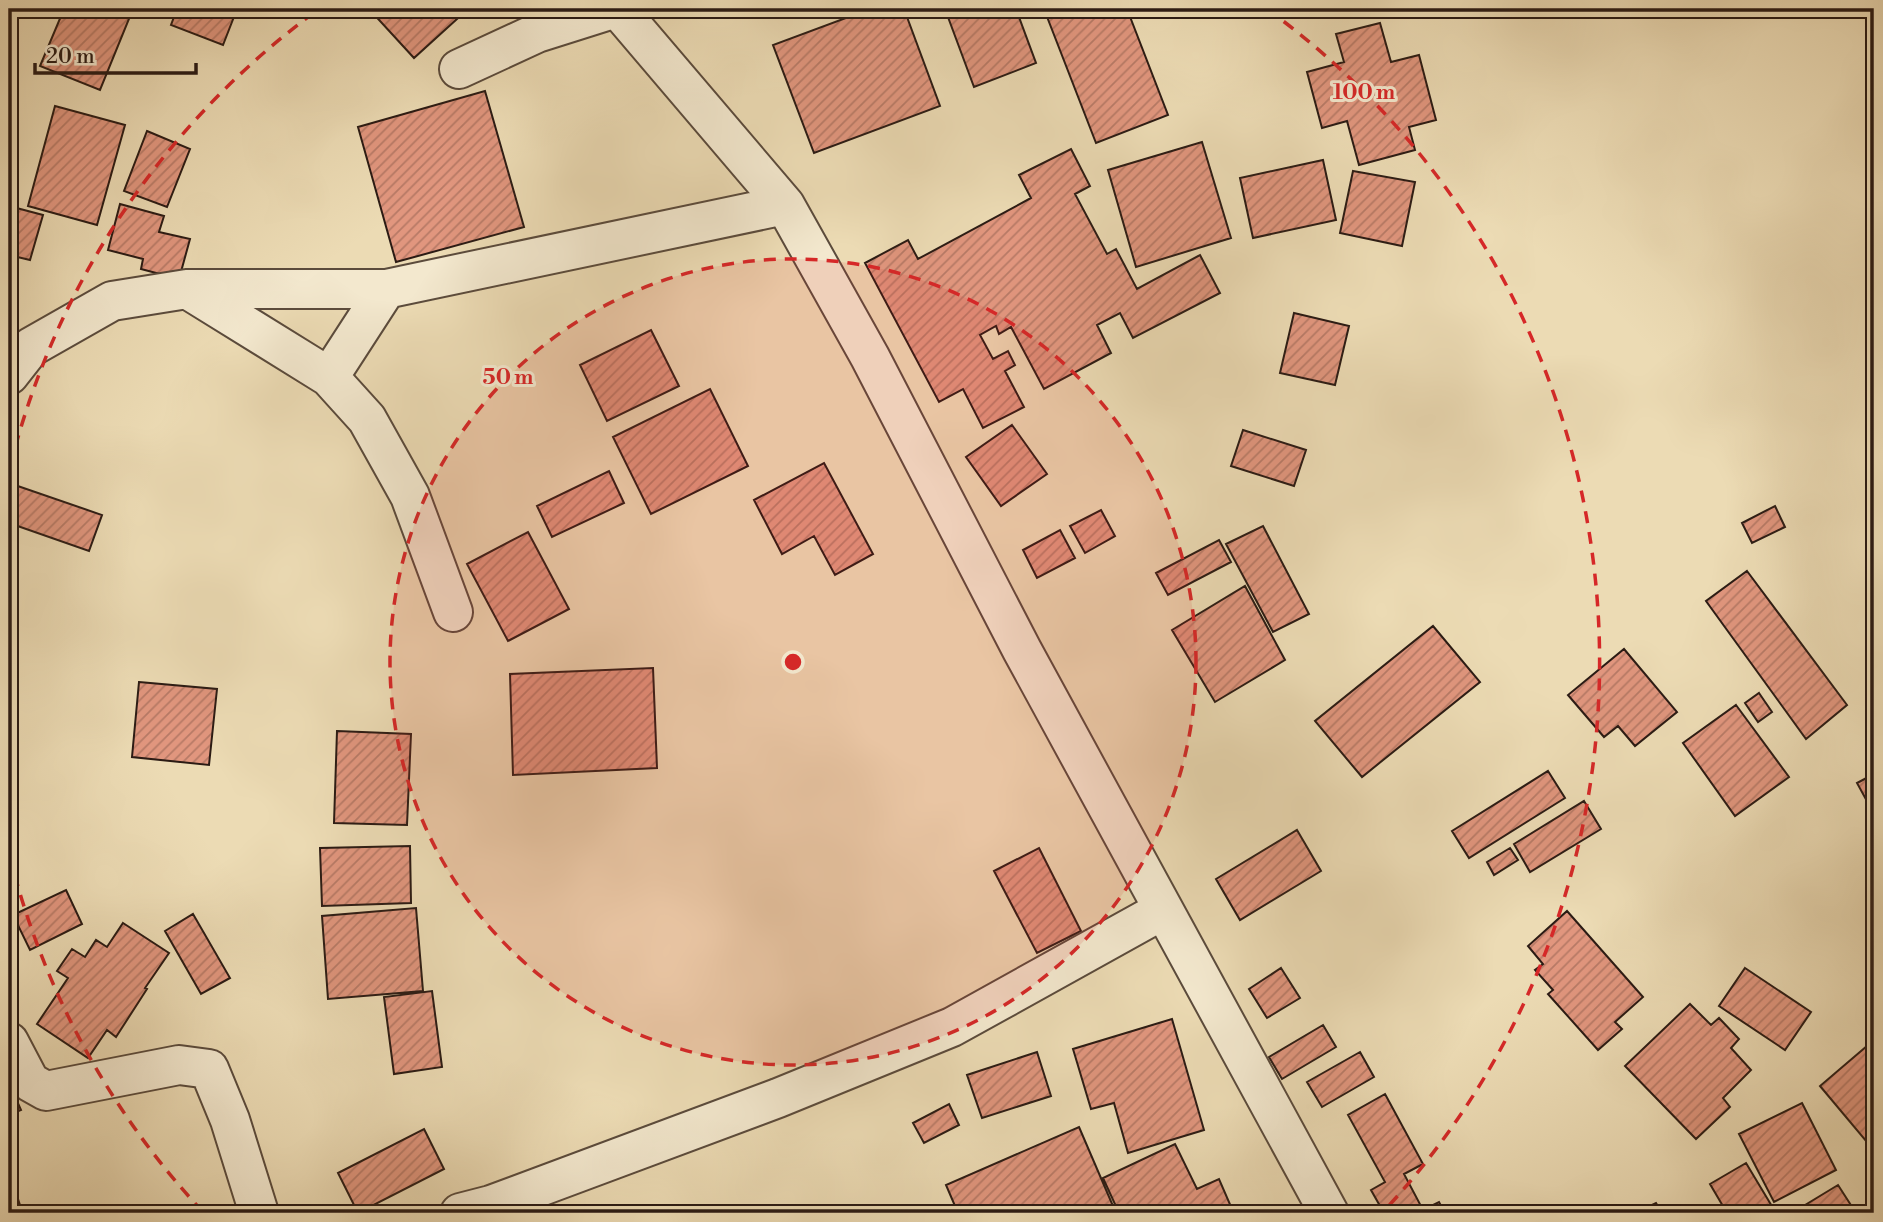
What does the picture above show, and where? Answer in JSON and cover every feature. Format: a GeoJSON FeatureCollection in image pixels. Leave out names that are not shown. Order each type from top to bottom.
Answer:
{"type":"FeatureCollection","features":[{"type":"Feature","properties":{"kind":"street"},"geometry":{"type":"LineString","coordinates":[[459,69],[537,33],[615,9],[785,205],[870,357],[1022,650],[1329,1213]]}},
{"type":"Feature","properties":{"kind":"street"},"geometry":{"type":"LineString","coordinates":[[9,375],[31,347],[112,301],[187,289],[386,289],[785,205]]}},
{"type":"Feature","properties":{"kind":"street"},"geometry":{"type":"LineString","coordinates":[[187,289],[329,377],[367,419],[410,496],[453,612]]}},
{"type":"Feature","properties":{"kind":"street"},"geometry":{"type":"LineString","coordinates":[[329,377],[386,289]]}},
{"type":"Feature","properties":{"kind":"street"},"geometry":{"type":"LineString","coordinates":[[460,1213],[491,1205],[778,1098],[952,1027],[1163,910]]}},
{"type":"Feature","properties":{"kind":"street"},"geometry":{"type":"LineString","coordinates":[[9,1042],[30,1082],[46,1091],[178,1065],[209,1069],[230,1120],[259,1213]]}},
{"type":"Feature","properties":{"kind":"building"},"geometry":{"type":"Polygon","coordinates":[[[64,9],[133,9],[100,90],[40,66],[64,9]]]}},
{"type":"Feature","properties":{"kind":"building"},"geometry":{"type":"Polygon","coordinates":[[[177,9],[237,9],[223,45],[171,25],[177,9]]]}},
{"type":"Feature","properties":{"kind":"building"},"geometry":{"type":"Polygon","coordinates":[[[369,9],[468,9],[414,58],[369,9]]]}},
{"type":"Feature","properties":{"kind":"building"},"geometry":{"type":"Polygon","coordinates":[[[870,9],[904,9],[940,106],[814,153],[773,45],[870,9]]]}},
{"type":"Feature","properties":{"kind":"building"},"geometry":{"type":"Polygon","coordinates":[[[945,9],[1016,9],[1036,63],[974,87],[945,9]]]}},
{"type":"Feature","properties":{"kind":"building"},"geometry":{"type":"Polygon","coordinates":[[[1044,9],[1127,9],[1168,115],[1096,143],[1044,9]]]}},
{"type":"Feature","properties":{"kind":"building"},"geometry":{"type":"Polygon","coordinates":[[[1380,23],[1391,62],[1419,55],[1436,120],[1409,127],[1415,150],[1359,165],[1347,121],[1322,128],[1307,72],[1344,62],[1336,34],[1380,23]]]}},
{"type":"Feature","properties":{"kind":"building"},"geometry":{"type":"Polygon","coordinates":[[[485,91],[524,227],[396,262],[358,127],[485,91]]]}},
{"type":"Feature","properties":{"kind":"building"},"geometry":{"type":"Polygon","coordinates":[[[55,106],[125,125],[97,225],[28,206],[55,106]]]}},
{"type":"Feature","properties":{"kind":"building"},"geometry":{"type":"Polygon","coordinates":[[[147,131],[190,149],[167,207],[124,191],[147,131]]]}},
{"type":"Feature","properties":{"kind":"building"},"geometry":{"type":"Polygon","coordinates":[[[1202,142],[1231,238],[1136,267],[1108,170],[1202,142]]]}},
{"type":"Feature","properties":{"kind":"building"},"geometry":{"type":"Polygon","coordinates":[[[1071,149],[1090,186],[1075,194],[1107,254],[1116,249],[1137,289],[1200,255],[1220,293],[1133,338],[1120,313],[1097,325],[1111,353],[1044,389],[1011,327],[999,334],[996,326],[980,335],[993,359],[1008,351],[1015,365],[1005,371],[1024,407],[983,428],[963,389],[939,402],[865,263],[908,240],[918,259],[1031,198],[1019,175],[1071,149]]]}},
{"type":"Feature","properties":{"kind":"building"},"geometry":{"type":"Polygon","coordinates":[[[1323,160],[1336,220],[1253,238],[1240,178],[1323,160]]]}},
{"type":"Feature","properties":{"kind":"building"},"geometry":{"type":"Polygon","coordinates":[[[1353,171],[1415,182],[1402,246],[1340,233],[1353,171]]]}},
{"type":"Feature","properties":{"kind":"building"},"geometry":{"type":"Polygon","coordinates":[[[120,204],[164,216],[159,232],[190,239],[179,279],[141,269],[143,259],[108,250],[120,204]]]}},
{"type":"Feature","properties":{"kind":"building"},"geometry":{"type":"Polygon","coordinates":[[[9,206],[43,215],[30,260],[9,255],[9,206]]]}},
{"type":"Feature","properties":{"kind":"building"},"geometry":{"type":"Polygon","coordinates":[[[1294,313],[1349,326],[1335,385],[1280,373],[1294,313]]]}},
{"type":"Feature","properties":{"kind":"building"},"geometry":{"type":"Polygon","coordinates":[[[651,330],[679,386],[607,421],[580,365],[651,330]]]}},
{"type":"Feature","properties":{"kind":"building"},"geometry":{"type":"Polygon","coordinates":[[[710,389],[748,466],[651,514],[613,437],[710,389]]]}},
{"type":"Feature","properties":{"kind":"building"},"geometry":{"type":"Polygon","coordinates":[[[1012,425],[1047,474],[1001,506],[966,457],[1012,425]]]}},
{"type":"Feature","properties":{"kind":"building"},"geometry":{"type":"Polygon","coordinates":[[[1243,430],[1306,450],[1294,486],[1231,466],[1243,430]]]}},
{"type":"Feature","properties":{"kind":"building"},"geometry":{"type":"Polygon","coordinates":[[[824,463],[873,554],[835,575],[814,536],[782,554],[754,500],[824,463]]]}},
{"type":"Feature","properties":{"kind":"building"},"geometry":{"type":"Polygon","coordinates":[[[609,471],[624,503],[552,537],[537,506],[609,471]]]}},
{"type":"Feature","properties":{"kind":"building"},"geometry":{"type":"Polygon","coordinates":[[[9,483],[102,515],[89,551],[9,523],[9,483]]]}},
{"type":"Feature","properties":{"kind":"building"},"geometry":{"type":"Polygon","coordinates":[[[1775,506],[1785,527],[1752,543],[1742,523],[1775,506]]]}},
{"type":"Feature","properties":{"kind":"building"},"geometry":{"type":"Polygon","coordinates":[[[1101,510],[1115,536],[1085,553],[1070,526],[1101,510]]]}},
{"type":"Feature","properties":{"kind":"building"},"geometry":{"type":"Polygon","coordinates":[[[1263,526],[1309,614],[1273,632],[1226,544],[1263,526]]]}},
{"type":"Feature","properties":{"kind":"building"},"geometry":{"type":"Polygon","coordinates":[[[1060,530],[1075,558],[1037,578],[1023,550],[1060,530]]]}},
{"type":"Feature","properties":{"kind":"building"},"geometry":{"type":"Polygon","coordinates":[[[528,532],[569,609],[508,641],[467,564],[528,532]]]}},
{"type":"Feature","properties":{"kind":"building"},"geometry":{"type":"Polygon","coordinates":[[[1219,540],[1231,562],[1168,595],[1156,573],[1219,540]]]}},
{"type":"Feature","properties":{"kind":"building"},"geometry":{"type":"Polygon","coordinates":[[[1747,571],[1847,705],[1806,739],[1706,601],[1747,571]]]}},
{"type":"Feature","properties":{"kind":"building"},"geometry":{"type":"Polygon","coordinates":[[[1245,586],[1285,660],[1215,702],[1172,630],[1245,586]]]}},
{"type":"Feature","properties":{"kind":"building"},"geometry":{"type":"Polygon","coordinates":[[[1433,626],[1480,682],[1362,777],[1315,721],[1433,626]]]}},
{"type":"Feature","properties":{"kind":"building"},"geometry":{"type":"Polygon","coordinates":[[[1624,649],[1677,712],[1635,746],[1618,726],[1604,737],[1568,695],[1624,649]]]}},
{"type":"Feature","properties":{"kind":"building"},"geometry":{"type":"Polygon","coordinates":[[[653,668],[657,768],[513,775],[510,674],[653,668]]]}},
{"type":"Feature","properties":{"kind":"building"},"geometry":{"type":"Polygon","coordinates":[[[139,682],[217,689],[209,765],[132,757],[139,682]]]}},
{"type":"Feature","properties":{"kind":"building"},"geometry":{"type":"Polygon","coordinates":[[[1759,693],[1772,712],[1758,722],[1745,703],[1759,693]]]}},
{"type":"Feature","properties":{"kind":"building"},"geometry":{"type":"Polygon","coordinates":[[[1736,705],[1789,777],[1735,816],[1683,743],[1736,705]]]}},
{"type":"Feature","properties":{"kind":"building"},"geometry":{"type":"Polygon","coordinates":[[[337,731],[411,734],[407,825],[334,823],[337,731]]]}},
{"type":"Feature","properties":{"kind":"building"},"geometry":{"type":"Polygon","coordinates":[[[1548,771],[1565,798],[1469,858],[1452,831],[1548,771]]]}},
{"type":"Feature","properties":{"kind":"building"},"geometry":{"type":"Polygon","coordinates":[[[1874,774],[1874,814],[1857,783],[1874,774]]]}},
{"type":"Feature","properties":{"kind":"building"},"geometry":{"type":"Polygon","coordinates":[[[1584,801],[1601,829],[1530,872],[1514,844],[1584,801]]]}},
{"type":"Feature","properties":{"kind":"building"},"geometry":{"type":"Polygon","coordinates":[[[1297,830],[1321,871],[1240,920],[1216,879],[1297,830]]]}},
{"type":"Feature","properties":{"kind":"building"},"geometry":{"type":"Polygon","coordinates":[[[410,846],[411,903],[322,906],[320,848],[410,846]]]}},
{"type":"Feature","properties":{"kind":"building"},"geometry":{"type":"Polygon","coordinates":[[[1039,848],[1081,931],[1037,953],[994,871],[1039,848]]]}},
{"type":"Feature","properties":{"kind":"building"},"geometry":{"type":"Polygon","coordinates":[[[1510,848],[1518,860],[1494,875],[1487,862],[1510,848]]]}},
{"type":"Feature","properties":{"kind":"building"},"geometry":{"type":"Polygon","coordinates":[[[66,890],[82,924],[30,950],[13,915],[66,890]]]}},
{"type":"Feature","properties":{"kind":"building"},"geometry":{"type":"Polygon","coordinates":[[[416,908],[423,991],[328,999],[322,916],[416,908]]]}},
{"type":"Feature","properties":{"kind":"building"},"geometry":{"type":"Polygon","coordinates":[[[1567,911],[1643,997],[1615,1022],[1622,1029],[1598,1050],[1548,994],[1553,990],[1535,970],[1543,964],[1528,946],[1567,911]]]}},
{"type":"Feature","properties":{"kind":"building"},"geometry":{"type":"Polygon","coordinates":[[[193,914],[230,978],[201,994],[165,931],[193,914]]]}},
{"type":"Feature","properties":{"kind":"building"},"geometry":{"type":"Polygon","coordinates":[[[123,923],[169,953],[116,1037],[107,1030],[88,1058],[37,1024],[68,978],[57,971],[72,949],[85,957],[96,940],[107,947],[123,923]]]}},
{"type":"Feature","properties":{"kind":"building"},"geometry":{"type":"Polygon","coordinates":[[[1281,968],[1300,998],[1267,1018],[1249,989],[1281,968]]]}},
{"type":"Feature","properties":{"kind":"building"},"geometry":{"type":"Polygon","coordinates":[[[1745,968],[1811,1012],[1785,1050],[1719,1006],[1745,968]]]}},
{"type":"Feature","properties":{"kind":"building"},"geometry":{"type":"Polygon","coordinates":[[[432,991],[442,1067],[394,1074],[384,997],[432,991]]]}},
{"type":"Feature","properties":{"kind":"building"},"geometry":{"type":"Polygon","coordinates":[[[1690,1004],[1711,1025],[1719,1018],[1739,1039],[1731,1048],[1751,1070],[1723,1098],[1730,1107],[1696,1139],[1625,1066],[1690,1004]]]}},
{"type":"Feature","properties":{"kind":"building"},"geometry":{"type":"Polygon","coordinates":[[[1172,1019],[1204,1130],[1128,1153],[1114,1103],[1091,1109],[1073,1049],[1172,1019]]]}},
{"type":"Feature","properties":{"kind":"building"},"geometry":{"type":"Polygon","coordinates":[[[1323,1025],[1336,1047],[1282,1079],[1269,1057],[1323,1025]]]}},
{"type":"Feature","properties":{"kind":"building"},"geometry":{"type":"Polygon","coordinates":[[[1874,1040],[1874,1135],[1866,1141],[1820,1086],[1874,1040]]]}},
{"type":"Feature","properties":{"kind":"building"},"geometry":{"type":"Polygon","coordinates":[[[1037,1052],[1051,1096],[982,1118],[967,1075],[1037,1052]]]}},
{"type":"Feature","properties":{"kind":"building"},"geometry":{"type":"Polygon","coordinates":[[[1360,1052],[1374,1077],[1322,1107],[1307,1082],[1360,1052]]]}},
{"type":"Feature","properties":{"kind":"building"},"geometry":{"type":"Polygon","coordinates":[[[9,1083],[21,1110],[9,1115],[9,1083]]]}},
{"type":"Feature","properties":{"kind":"building"},"geometry":{"type":"Polygon","coordinates":[[[1385,1094],[1423,1164],[1404,1174],[1423,1210],[1439,1202],[1445,1213],[1384,1213],[1371,1190],[1385,1182],[1348,1115],[1385,1094]]]}},
{"type":"Feature","properties":{"kind":"building"},"geometry":{"type":"Polygon","coordinates":[[[1802,1103],[1836,1170],[1774,1202],[1739,1134],[1802,1103]]]}},
{"type":"Feature","properties":{"kind":"building"},"geometry":{"type":"Polygon","coordinates":[[[949,1104],[959,1125],[924,1143],[913,1123],[949,1104]]]}},
{"type":"Feature","properties":{"kind":"building"},"geometry":{"type":"Polygon","coordinates":[[[1079,1127],[1116,1213],[958,1213],[946,1185],[1079,1127]]]}},
{"type":"Feature","properties":{"kind":"building"},"geometry":{"type":"Polygon","coordinates":[[[424,1129],[444,1169],[358,1213],[338,1173],[424,1129]]]}},
{"type":"Feature","properties":{"kind":"building"},"geometry":{"type":"Polygon","coordinates":[[[1175,1144],[1197,1189],[1219,1179],[1232,1209],[1223,1213],[1119,1213],[1103,1178],[1175,1144]]]}},
{"type":"Feature","properties":{"kind":"building"},"geometry":{"type":"Polygon","coordinates":[[[1746,1163],[1776,1213],[1727,1213],[1710,1184],[1746,1163]]]}},
{"type":"Feature","properties":{"kind":"building"},"geometry":{"type":"Polygon","coordinates":[[[1838,1185],[1856,1213],[1792,1213],[1838,1185]]]}},
{"type":"Feature","properties":{"kind":"building"},"geometry":{"type":"Polygon","coordinates":[[[14,1187],[21,1208],[9,1212],[9,1189],[14,1187]]]}},
{"type":"Feature","properties":{"kind":"building"},"geometry":{"type":"Polygon","coordinates":[[[1656,1203],[1662,1213],[1635,1213],[1656,1203]]]}}]}
